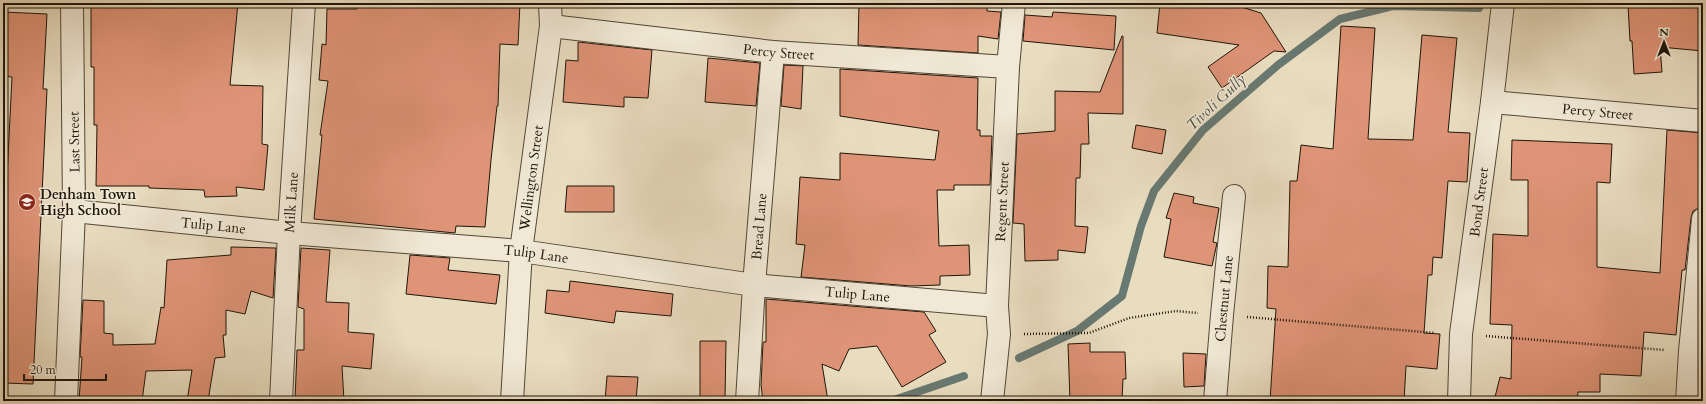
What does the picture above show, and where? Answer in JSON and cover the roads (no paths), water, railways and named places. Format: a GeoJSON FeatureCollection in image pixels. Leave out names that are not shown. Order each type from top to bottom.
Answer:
{"type":"FeatureCollection","features":[{"type":"Feature","properties":{"kind":"street","name":"Last Street"},"geometry":{"type":"LineString","coordinates":[[66,401],[74,211],[72,3]]}},
{"type":"Feature","properties":{"kind":"street","name":"Milk Lane"},"geometry":{"type":"LineString","coordinates":[[281,401],[289,233],[304,3]]}},
{"type":"Feature","properties":{"kind":"street","name":"Wellington Street"},"geometry":{"type":"LineString","coordinates":[[512,401],[521,251],[551,26],[550,3]]}},
{"type":"Feature","properties":{"kind":"street","name":"Regent Street"},"geometry":{"type":"LineString","coordinates":[[992,401],[999,334],[997,306],[1008,66],[1014,3]]}},
{"type":"Feature","properties":{"kind":"street","name":"Bond Street"},"geometry":{"type":"LineString","coordinates":[[1459,401],[1461,334],[1492,102],[1503,3]]}},
{"type":"Feature","properties":{"kind":"street","name":"Percy Street"},"geometry":{"type":"LineString","coordinates":[[551,26],[773,52],[1008,66]]}},
{"type":"Feature","properties":{"kind":"street","name":"Bread Lane"},"geometry":{"type":"LineString","coordinates":[[747,401],[754,285],[773,52]]}},
{"type":"Feature","properties":{"kind":"street","name":"Percy Street"},"geometry":{"type":"LineString","coordinates":[[1492,102],[1703,121]]}},
{"type":"Feature","properties":{"kind":"street","name":"Chestnut Lane"},"geometry":{"type":"LineString","coordinates":[[1215,401],[1234,196]]}},
{"type":"Feature","properties":{"kind":"street","name":"Tulip Lane"},"geometry":{"type":"LineString","coordinates":[[74,211],[289,233],[521,251],[754,285],[997,306]]}},
{"type":"Feature","properties":{"kind":"street"},"geometry":{"type":"LineString","coordinates":[[1687,401],[1690,351],[1703,219]]}},
{"type":"Feature","properties":{"kind":"waterway","name":"Tivoli Gully"},"geometry":{"type":"LineString","coordinates":[[1526,4],[1530,3]]}},
{"type":"Feature","properties":{"kind":"waterway","name":"Tivoli Gully"},"geometry":{"type":"LineString","coordinates":[[1019,358],[1077,331],[1122,296],[1141,226],[1154,191],[1203,130],[1278,65],[1340,19],[1393,6],[1479,8]]}},
{"type":"Feature","properties":{"kind":"waterway","name":"Tivoli Gully"},"geometry":{"type":"LineString","coordinates":[[891,401],[964,376]]}},
{"type":"Feature","properties":{"kind":"place","name":"Denham Town High School"},"geometry":{"type":"Point","coordinates":[27,202]}}]}
